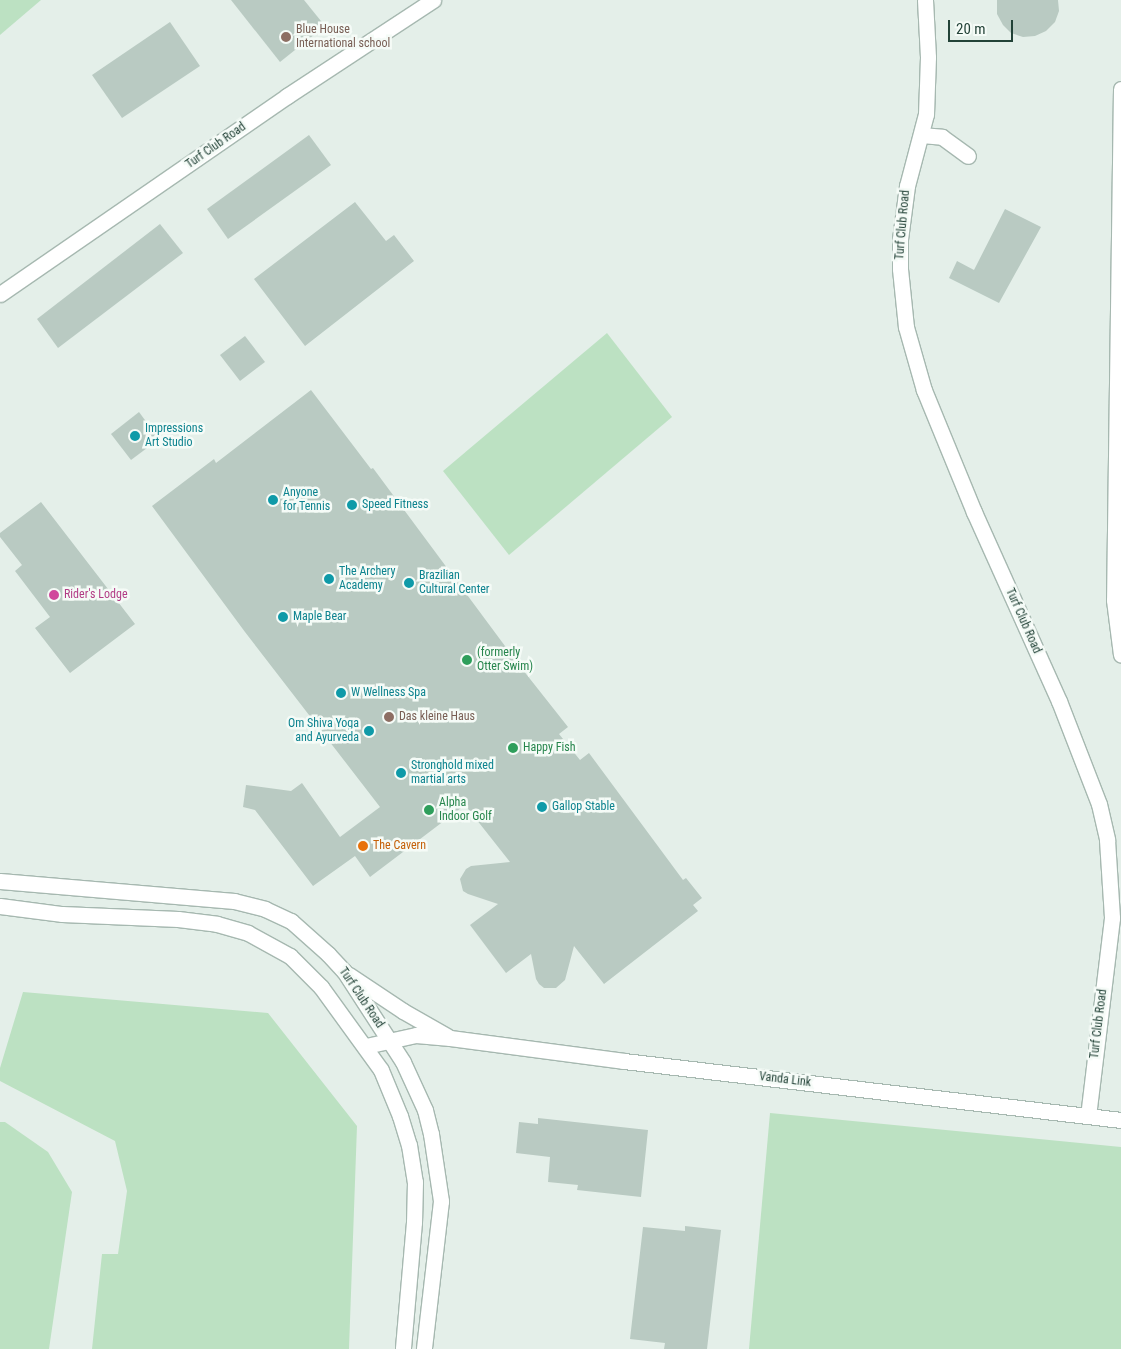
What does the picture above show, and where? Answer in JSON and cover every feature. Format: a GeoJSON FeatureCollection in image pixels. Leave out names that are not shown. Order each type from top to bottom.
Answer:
{"type":"FeatureCollection","features":[{"type":"Feature","properties":{"kind":"street","name":"Turf Club Road"},"geometry":{"type":"LineString","coordinates":[[0,294],[288,96],[433,0]]}},
{"type":"Feature","properties":{"kind":"street","name":"Turf Club Road"},"geometry":{"type":"LineString","coordinates":[[925,0],[928,57],[926,114],[906,186],[900,239],[900,269],[906,327],[924,390],[974,512],[1059,701],[1099,804],[1107,840],[1112,918],[1088,1116]]}},
{"type":"Feature","properties":{"kind":"street"},"geometry":{"type":"LineString","coordinates":[[1121,89],[1118,486],[1114,600],[1121,656]]}},
{"type":"Feature","properties":{"kind":"street"},"geometry":{"type":"LineString","coordinates":[[921,135],[942,137],[968,156]]}},
{"type":"Feature","properties":{"kind":"street","name":"Turf Club Road"},"geometry":{"type":"LineString","coordinates":[[0,881],[202,897],[234,901],[265,909],[291,921],[344,971],[403,1062],[425,1110],[438,1169],[441,1201],[424,1349]]}},
{"type":"Feature","properties":{"kind":"street","name":"Turf Club Road"},"geometry":{"type":"LineString","coordinates":[[0,906],[62,914],[178,919],[218,924],[248,933],[298,962],[321,987],[366,1046],[381,1070],[400,1116],[415,1182],[408,1304],[402,1349]]}},
{"type":"Feature","properties":{"kind":"street","name":"Vanda Link"},"geometry":{"type":"LineString","coordinates":[[344,971],[403,1011],[450,1038]]}},
{"type":"Feature","properties":{"kind":"street","name":"Vanda Link"},"geometry":{"type":"LineString","coordinates":[[366,1046],[388,1039],[416,1036],[450,1038],[624,1061],[1121,1120]]}},
{"type":"Feature","properties":{"kind":"green space"},"geometry":{"type":"Polygon","coordinates":[[[0,0],[41,0],[0,35],[0,0]]]}},
{"type":"Feature","properties":{"kind":"green space"},"geometry":{"type":"Polygon","coordinates":[[[607,333],[672,417],[509,555],[443,471],[607,333]]]}},
{"type":"Feature","properties":{"kind":"green space"},"geometry":{"type":"Polygon","coordinates":[[[23,992],[268,1013],[357,1126],[349,1349],[92,1349],[102,1254],[118,1254],[127,1191],[115,1141],[0,1081],[0,1068],[23,992]]]}},
{"type":"Feature","properties":{"kind":"green space"},"geometry":{"type":"Polygon","coordinates":[[[770,1113],[1121,1147],[1121,1349],[749,1349],[770,1113]]]}},
{"type":"Feature","properties":{"kind":"green space"},"geometry":{"type":"Polygon","coordinates":[[[0,1122],[5,1122],[48,1152],[72,1192],[49,1349],[0,1349],[0,1122]]]}},
{"type":"Feature","properties":{"kind":"building"},"geometry":{"type":"Polygon","coordinates":[[[231,0],[304,0],[325,26],[280,62],[231,0]]]}},
{"type":"Feature","properties":{"kind":"building"},"geometry":{"type":"Polygon","coordinates":[[[997,0],[1058,0],[1059,11],[1055,22],[1046,31],[1035,36],[1023,37],[1011,33],[1003,25],[997,14],[997,0]]]}},
{"type":"Feature","properties":{"kind":"building"},"geometry":{"type":"Polygon","coordinates":[[[170,22],[200,66],[122,118],[92,75],[170,22]]]}},
{"type":"Feature","properties":{"kind":"building"},"geometry":{"type":"Polygon","coordinates":[[[309,135],[331,165],[228,239],[207,209],[309,135]]]}},
{"type":"Feature","properties":{"kind":"building"},"geometry":{"type":"Polygon","coordinates":[[[355,202],[386,241],[394,235],[414,261],[305,346],[254,279],[355,202]]]}},
{"type":"Feature","properties":{"kind":"building"},"geometry":{"type":"Polygon","coordinates":[[[1005,209],[1041,227],[999,303],[949,278],[957,261],[974,270],[1005,209]]]}},
{"type":"Feature","properties":{"kind":"building"},"geometry":{"type":"Polygon","coordinates":[[[160,224],[183,253],[58,348],[37,319],[160,224]]]}},
{"type":"Feature","properties":{"kind":"building"},"geometry":{"type":"Polygon","coordinates":[[[245,336],[265,362],[240,381],[220,355],[245,336]]]}},
{"type":"Feature","properties":{"kind":"building"},"geometry":{"type":"Polygon","coordinates":[[[311,390],[371,469],[373,468],[519,665],[568,727],[559,734],[580,760],[589,753],[683,880],[686,878],[702,898],[693,905],[698,911],[604,984],[574,946],[565,980],[556,988],[544,988],[539,984],[536,979],[531,954],[506,973],[470,925],[498,904],[463,891],[460,879],[466,869],[471,866],[510,862],[465,805],[370,877],[355,856],[313,886],[255,810],[243,807],[246,785],[291,791],[302,783],[340,837],[380,807],[245,632],[152,506],[214,459],[216,463],[311,390]]]}},
{"type":"Feature","properties":{"kind":"building","name":"Impressions Art Studio"},"geometry":{"type":"Polygon","coordinates":[[[139,412],[159,439],[131,460],[111,434],[139,412]]]}},
{"type":"Feature","properties":{"kind":"building"},"geometry":{"type":"Polygon","coordinates":[[[41,502],[135,624],[70,673],[35,628],[50,617],[15,571],[22,565],[0,537],[0,533],[41,502]]]}},
{"type":"Feature","properties":{"kind":"building"},"geometry":{"type":"Polygon","coordinates":[[[538,1118],[648,1130],[641,1197],[577,1190],[578,1185],[548,1182],[550,1157],[516,1153],[519,1122],[538,1124],[538,1118]]]}},
{"type":"Feature","properties":{"kind":"building"},"geometry":{"type":"Polygon","coordinates":[[[685,1226],[721,1230],[707,1349],[664,1349],[665,1343],[630,1339],[643,1227],[685,1231],[685,1226]]]}},
{"type":"Feature","properties":{"kind":"place","name":"Blue House International school"},"geometry":{"type":"Point","coordinates":[286,37]}},
{"type":"Feature","properties":{"kind":"place","name":"Impressions Art Studio"},"geometry":{"type":"Point","coordinates":[135,436]}},
{"type":"Feature","properties":{"kind":"place","name":"Anyone for Tennis"},"geometry":{"type":"Point","coordinates":[273,500]}},
{"type":"Feature","properties":{"kind":"place","name":"Speed Fitness"},"geometry":{"type":"Point","coordinates":[352,505]}},
{"type":"Feature","properties":{"kind":"place","name":"The Archery Academy"},"geometry":{"type":"Point","coordinates":[329,579]}},
{"type":"Feature","properties":{"kind":"place","name":"Brazilian Cultural Center"},"geometry":{"type":"Point","coordinates":[409,583]}},
{"type":"Feature","properties":{"kind":"place","name":"Rider's Lodge"},"geometry":{"type":"Point","coordinates":[54,595]}},
{"type":"Feature","properties":{"kind":"place","name":"Maple Bear"},"geometry":{"type":"Point","coordinates":[283,617]}},
{"type":"Feature","properties":{"kind":"place","name":"(formerly Otter Swim)"},"geometry":{"type":"Point","coordinates":[467,660]}},
{"type":"Feature","properties":{"kind":"place","name":"W Wellness Spa"},"geometry":{"type":"Point","coordinates":[341,693]}},
{"type":"Feature","properties":{"kind":"place","name":"Das kleine Haus"},"geometry":{"type":"Point","coordinates":[389,717]}},
{"type":"Feature","properties":{"kind":"place","name":"Om Shiva Yoga and Ayurveda"},"geometry":{"type":"Point","coordinates":[369,731]}},
{"type":"Feature","properties":{"kind":"place","name":"Happy Fish"},"geometry":{"type":"Point","coordinates":[513,748]}},
{"type":"Feature","properties":{"kind":"place","name":"Stronghold mixed martial arts"},"geometry":{"type":"Point","coordinates":[401,773]}},
{"type":"Feature","properties":{"kind":"place","name":"Gallop Stable"},"geometry":{"type":"Point","coordinates":[542,807]}},
{"type":"Feature","properties":{"kind":"place","name":"Alpha Indoor Golf"},"geometry":{"type":"Point","coordinates":[429,810]}},
{"type":"Feature","properties":{"kind":"place","name":"The Cavern"},"geometry":{"type":"Point","coordinates":[363,846]}}]}
